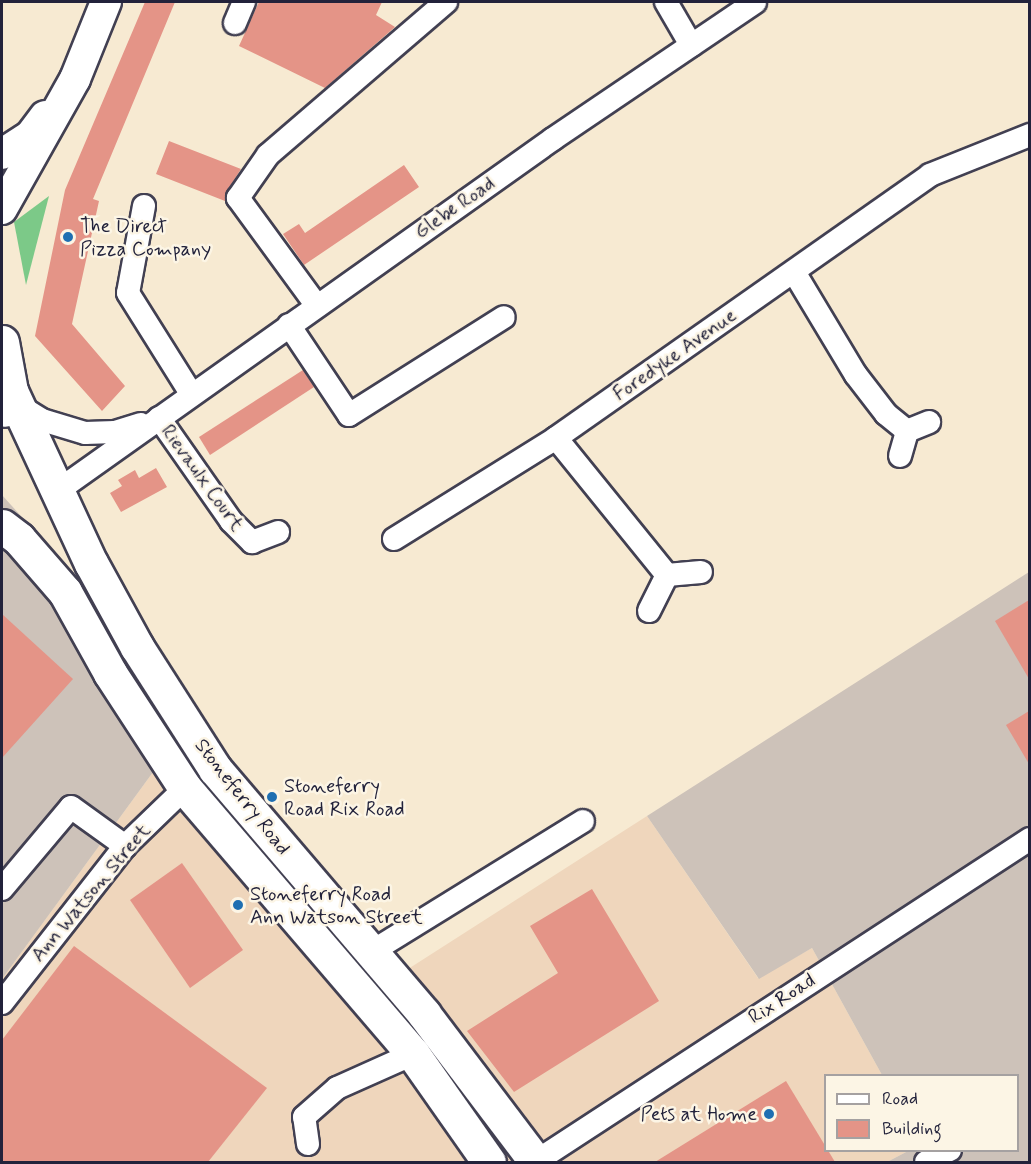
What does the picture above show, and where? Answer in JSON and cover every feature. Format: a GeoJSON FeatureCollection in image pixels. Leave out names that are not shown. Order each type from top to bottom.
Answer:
{"type":"FeatureCollection","features":[{"type":"Feature","properties":{"kind":"highway","name":"Stoneferry Road"},"geometry":{"type":"LineString","coordinates":[[2,342],[10,404],[137,647],[215,770],[424,1014],[536,1162]]}},
{"type":"Feature","properties":{"kind":"highway","name":"Stoneferry Road"},"geometry":{"type":"LineString","coordinates":[[2,526],[19,539],[65,592],[110,673],[185,788],[412,1054],[489,1162]]}},
{"type":"Feature","properties":{"kind":"main road"},"geometry":{"type":"LineString","coordinates":[[2,209],[75,79],[106,2]]}},
{"type":"Feature","properties":{"kind":"main road"},"geometry":{"type":"LineString","coordinates":[[2,154],[30,136],[75,79]]}},
{"type":"Feature","properties":{"kind":"street"},"geometry":{"type":"LineString","coordinates":[[235,23],[244,2]]}},
{"type":"Feature","properties":{"kind":"street"},"geometry":{"type":"LineString","coordinates":[[317,306],[238,198],[267,155],[446,2]]}},
{"type":"Feature","properties":{"kind":"street"},"geometry":{"type":"LineString","coordinates":[[666,2],[691,45]]}},
{"type":"Feature","properties":{"kind":"street","name":"Glebe Road"},"geometry":{"type":"LineString","coordinates":[[56,492],[289,325],[755,2]]}},
{"type":"Feature","properties":{"kind":"street","name":"Foredyke Avenue"},"geometry":{"type":"LineString","coordinates":[[394,539],[556,438],[930,175],[1029,135]]}},
{"type":"Feature","properties":{"kind":"street"},"geometry":{"type":"LineString","coordinates":[[144,206],[128,292],[192,395]]}},
{"type":"Feature","properties":{"kind":"street"},"geometry":{"type":"LineString","coordinates":[[794,272],[856,375],[885,414],[907,431]]}},
{"type":"Feature","properties":{"kind":"street"},"geometry":{"type":"LineString","coordinates":[[289,325],[349,415],[504,317]]}},
{"type":"Feature","properties":{"kind":"street","name":"Glebe Road"},"geometry":{"type":"LineString","coordinates":[[10,404],[42,420],[85,433],[115,432],[159,418]]}},
{"type":"Feature","properties":{"kind":"street","name":"Rievaulx Court"},"geometry":{"type":"LineString","coordinates":[[159,418],[224,512],[252,542],[278,532]]}},
{"type":"Feature","properties":{"kind":"street"},"geometry":{"type":"LineString","coordinates":[[907,431],[929,422]]}},
{"type":"Feature","properties":{"kind":"street"},"geometry":{"type":"LineString","coordinates":[[900,456],[907,431]]}},
{"type":"Feature","properties":{"kind":"street"},"geometry":{"type":"LineString","coordinates":[[556,438],[667,575]]}},
{"type":"Feature","properties":{"kind":"street"},"geometry":{"type":"LineString","coordinates":[[667,575],[701,572]]}},
{"type":"Feature","properties":{"kind":"street"},"geometry":{"type":"LineString","coordinates":[[650,611],[667,575]]}},
{"type":"Feature","properties":{"kind":"street","name":"Ann Watson Street"},"geometry":{"type":"LineString","coordinates":[[2,1004],[125,846],[185,788]]}},
{"type":"Feature","properties":{"kind":"street"},"geometry":{"type":"LineString","coordinates":[[2,889],[71,807],[125,846]]}},
{"type":"Feature","properties":{"kind":"street"},"geometry":{"type":"LineString","coordinates":[[371,952],[583,821]]}},
{"type":"Feature","properties":{"kind":"street","name":"Rix Road"},"geometry":{"type":"LineString","coordinates":[[536,1162],[1029,839]]}},
{"type":"Feature","properties":{"kind":"street"},"geometry":{"type":"LineString","coordinates":[[308,1144],[304,1118],[337,1088],[412,1054]]}},
{"type":"Feature","properties":{"kind":"shaded area"},"geometry":{"type":"Polygon","coordinates":[[[2,495],[74,575],[175,742],[2,979],[2,495]]]}},
{"type":"Feature","properties":{"kind":"shaded area"},"geometry":{"type":"Polygon","coordinates":[[[1029,572],[1029,1162],[887,1162],[906,1152],[1019,1152],[1019,1074],[881,1074],[812,948],[759,979],[647,816],[1029,572]]]}},
{"type":"Feature","properties":{"kind":"shaded area"},"geometry":{"type":"Polygon","coordinates":[[[175,742],[380,987],[647,816],[758,978],[812,948],[881,1074],[824,1074],[824,1152],[906,1152],[887,1162],[2,1162],[2,979],[175,742]]]}},
{"type":"Feature","properties":{"kind":"green space"},"geometry":{"type":"Polygon","coordinates":[[[49,196],[26,285],[14,222],[49,196]]]}},
{"type":"Feature","properties":{"kind":"building"},"geometry":{"type":"Polygon","coordinates":[[[145,2],[175,2],[93,199],[99,201],[72,324],[125,386],[102,411],[35,336],[65,190],[145,2]]]}},
{"type":"Feature","properties":{"kind":"building"},"geometry":{"type":"Polygon","coordinates":[[[259,2],[382,2],[376,15],[395,27],[325,88],[239,46],[259,2]]]}},
{"type":"Feature","properties":{"kind":"building"},"geometry":{"type":"Polygon","coordinates":[[[169,141],[241,169],[227,191],[225,201],[156,174],[169,141]]]}},
{"type":"Feature","properties":{"kind":"building"},"geometry":{"type":"Polygon","coordinates":[[[404,165],[419,187],[304,265],[283,234],[299,224],[305,233],[404,165]]]}},
{"type":"Feature","properties":{"kind":"building"},"geometry":{"type":"Polygon","coordinates":[[[303,370],[314,387],[210,455],[199,437],[303,370]]]}},
{"type":"Feature","properties":{"kind":"building"},"geometry":{"type":"Polygon","coordinates":[[[156,468],[167,487],[121,512],[110,493],[122,486],[118,480],[135,470],[139,478],[156,468]]]}},
{"type":"Feature","properties":{"kind":"building"},"geometry":{"type":"Polygon","coordinates":[[[1029,600],[1029,679],[995,621],[1029,600]]]}},
{"type":"Feature","properties":{"kind":"building"},"geometry":{"type":"Polygon","coordinates":[[[2,614],[73,679],[2,758],[2,614]]]}},
{"type":"Feature","properties":{"kind":"building"},"geometry":{"type":"Polygon","coordinates":[[[1029,711],[1029,764],[1006,725],[1029,711]]]}},
{"type":"Feature","properties":{"kind":"building"},"geometry":{"type":"Polygon","coordinates":[[[182,863],[243,950],[190,988],[130,900],[182,863]]]}},
{"type":"Feature","properties":{"kind":"building"},"geometry":{"type":"Polygon","coordinates":[[[592,889],[659,1001],[514,1092],[467,1031],[558,973],[530,926],[592,889]]]}},
{"type":"Feature","properties":{"kind":"building"},"geometry":{"type":"Polygon","coordinates":[[[74,946],[267,1088],[208,1162],[2,1162],[2,1040],[74,946]]]}},
{"type":"Feature","properties":{"kind":"building","name":"Pets at Home"},"geometry":{"type":"Polygon","coordinates":[[[786,1081],[824,1144],[824,1152],[829,1152],[835,1162],[655,1162],[786,1081]]]}},
{"type":"Feature","properties":{"kind":"place","name":"The Direct Pizza Company"},"geometry":{"type":"Point","coordinates":[68,237]}},
{"type":"Feature","properties":{"kind":"place","name":"Stoneferry Road Rix Road"},"geometry":{"type":"Point","coordinates":[272,797]}},
{"type":"Feature","properties":{"kind":"place","name":"Stoneferry Road Ann Watson Street"},"geometry":{"type":"Point","coordinates":[238,905]}},
{"type":"Feature","properties":{"kind":"place","name":"Pets at Home"},"geometry":{"type":"Point","coordinates":[769,1114]}}]}
